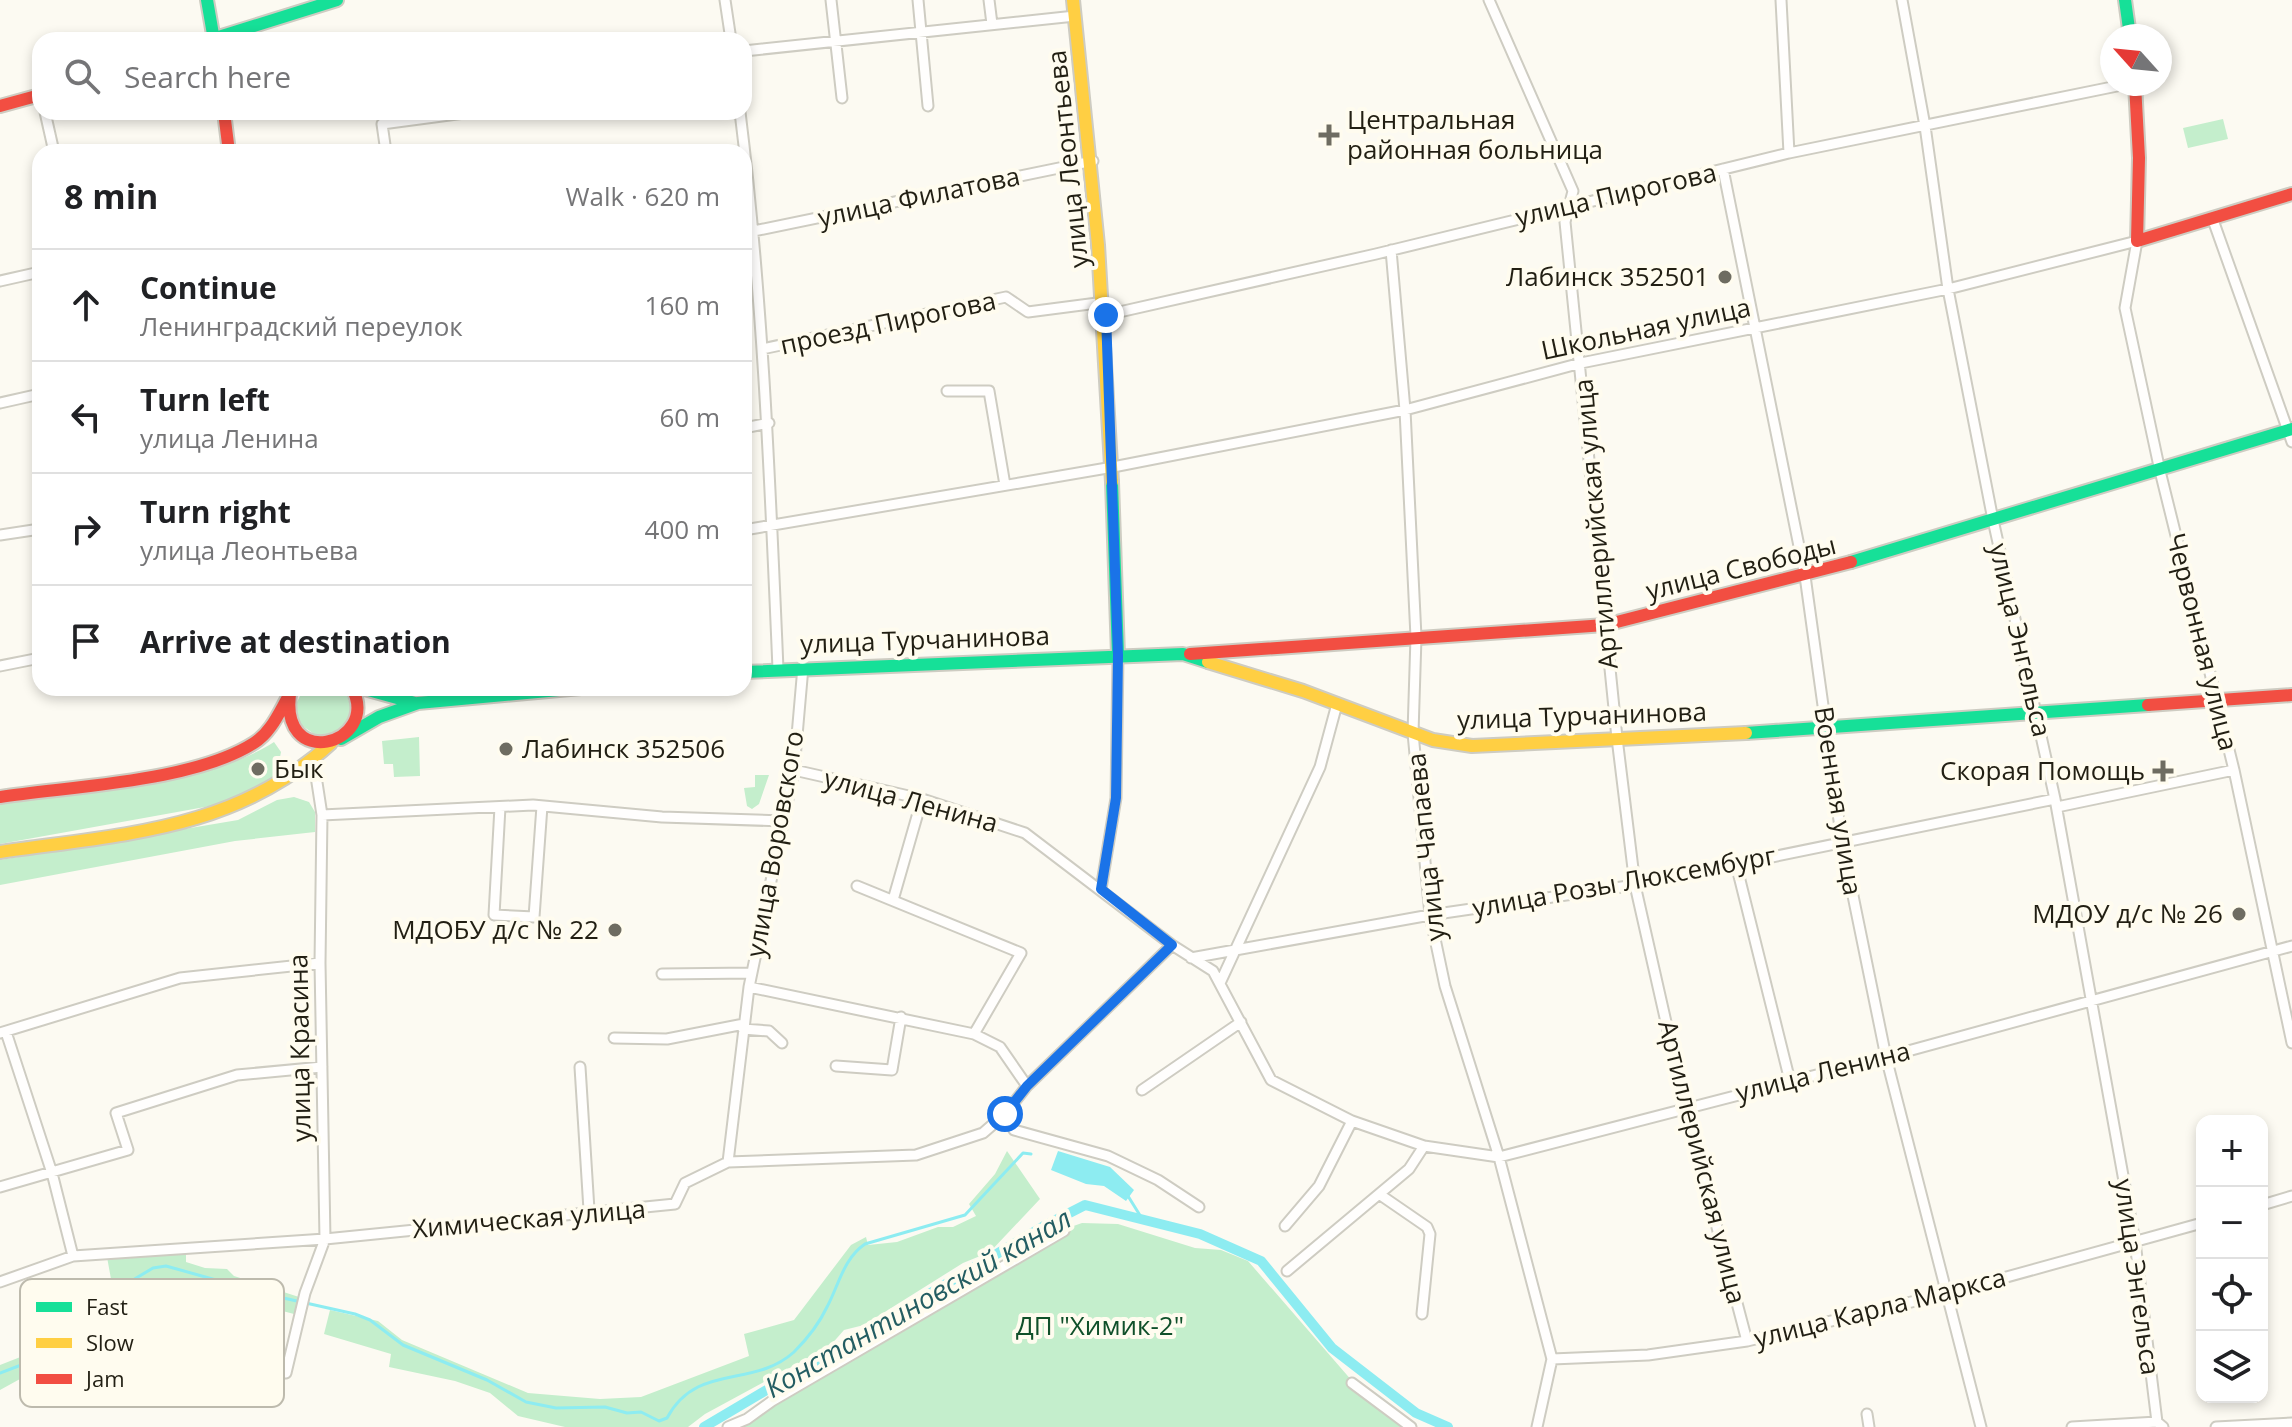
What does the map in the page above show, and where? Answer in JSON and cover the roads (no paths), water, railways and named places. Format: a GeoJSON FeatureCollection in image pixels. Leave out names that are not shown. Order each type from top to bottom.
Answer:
{"type":"FeatureCollection","features":[{"type":"Feature","properties":{"kind":"street"},"geometry":{"type":"LineString","coordinates":[[207,0],[211,32]]}},
{"type":"Feature","properties":{"kind":"street"},"geometry":{"type":"LineString","coordinates":[[234,32],[337,0]]}},
{"type":"Feature","properties":{"kind":"street"},"geometry":{"type":"LineString","coordinates":[[725,0],[730,32]]}},
{"type":"Feature","properties":{"kind":"street"},"geometry":{"type":"LineString","coordinates":[[831,0],[842,98]]}},
{"type":"Feature","properties":{"kind":"street"},"geometry":{"type":"LineString","coordinates":[[918,0],[928,106]]}},
{"type":"Feature","properties":{"kind":"street"},"geometry":{"type":"LineString","coordinates":[[989,0],[992,24]]}},
{"type":"Feature","properties":{"kind":"street","name":"улица Леонтьева"},"geometry":{"type":"LineString","coordinates":[[1073,0],[1093,161],[1106,308],[1113,467],[1118,655],[1116,798],[1101,889]]}},
{"type":"Feature","properties":{"kind":"street","name":"Артиллерийская улица"},"geometry":{"type":"LineString","coordinates":[[1489,0],[1573,191],[1565,222],[1605,625],[1635,885],[1685,1106],[1747,1341]]}},
{"type":"Feature","properties":{"kind":"street"},"geometry":{"type":"LineString","coordinates":[[1781,0],[1789,153]]}},
{"type":"Feature","properties":{"kind":"street","name":"улица Энгельса"},"geometry":{"type":"LineString","coordinates":[[1902,0],[1925,126],[1948,289],[1993,520],[2056,803],[2135,1242],[2160,1425]]}},
{"type":"Feature","properties":{"kind":"street"},"geometry":{"type":"LineString","coordinates":[[2125,0],[2128,24]]}},
{"type":"Feature","properties":{"kind":"street"},"geometry":{"type":"LineString","coordinates":[[752,50],[1075,16]]}},
{"type":"Feature","properties":{"kind":"street","name":"улица Пирогова"},"geometry":{"type":"LineString","coordinates":[[1106,308],[1391,250],[1789,153],[2100,90]]}},
{"type":"Feature","properties":{"kind":"street"},"geometry":{"type":"LineString","coordinates":[[2136,96],[2139,158],[2137,241]]}},
{"type":"Feature","properties":{"kind":"street"},"geometry":{"type":"LineString","coordinates":[[0,106],[32,97]]}},
{"type":"Feature","properties":{"kind":"street"},"geometry":{"type":"LineString","coordinates":[[47,120],[52,144]]}},
{"type":"Feature","properties":{"kind":"street"},"geometry":{"type":"LineString","coordinates":[[225,120],[228,144]]}},
{"type":"Feature","properties":{"kind":"street"},"geometry":{"type":"LineString","coordinates":[[385,144],[382,124],[412,120]]}},
{"type":"Feature","properties":{"kind":"street"},"geometry":{"type":"LineString","coordinates":[[741,120],[744,144]]}},
{"type":"Feature","properties":{"kind":"street","name":"улица Филатова"},"geometry":{"type":"LineString","coordinates":[[752,231],[1093,161]]}},
{"type":"Feature","properties":{"kind":"street","name":"Военная улица"},"geometry":{"type":"LineString","coordinates":[[1723,169],[1805,576],[1842,842],[1886,1057],[1981,1427]]}},
{"type":"Feature","properties":{"kind":"street","name":"Школьная улица"},"geometry":{"type":"LineString","coordinates":[[752,529],[1113,467],[1405,410],[1581,363],[1948,289],[2137,241],[2292,194]]}},
{"type":"Feature","properties":{"kind":"street"},"geometry":{"type":"LineString","coordinates":[[752,206],[769,423],[778,669]]}},
{"type":"Feature","properties":{"kind":"street"},"geometry":{"type":"LineString","coordinates":[[2213,220],[2291,434]]}},
{"type":"Feature","properties":{"kind":"street","name":"Червонная улица"},"geometry":{"type":"LineString","coordinates":[[2137,241],[2125,308],[2160,471],[2234,770],[2292,1043]]}},
{"type":"Feature","properties":{"kind":"street","name":"улица Чапаева"},"geometry":{"type":"LineString","coordinates":[[1391,250],[1405,410],[1416,637],[1413,733],[1430,915],[1445,986],[1499,1157],[1552,1359],[1537,1427]]}},
{"type":"Feature","properties":{"kind":"street"},"geometry":{"type":"LineString","coordinates":[[0,281],[32,274]]}},
{"type":"Feature","properties":{"kind":"street","name":"проезд Пирогова"},"geometry":{"type":"LineString","coordinates":[[762,349],[1006,297],[1028,312],[1106,308]]}},
{"type":"Feature","properties":{"kind":"street"},"geometry":{"type":"LineString","coordinates":[[947,391],[989,391],[1005,485]]}},
{"type":"Feature","properties":{"kind":"street"},"geometry":{"type":"LineString","coordinates":[[0,403],[32,396]]}},
{"type":"Feature","properties":{"kind":"street"},"geometry":{"type":"LineString","coordinates":[[752,426],[769,423]]}},
{"type":"Feature","properties":{"kind":"street","name":"улица Свободы"},"geometry":{"type":"LineString","coordinates":[[1183,654],[1605,625],[1805,576],[2291,434]]}},
{"type":"Feature","properties":{"kind":"street"},"geometry":{"type":"LineString","coordinates":[[0,535],[32,530]]}},
{"type":"Feature","properties":{"kind":"street","name":"улица Турчанинова"},"geometry":{"type":"LineString","coordinates":[[752,671],[1183,654],[1337,704],[1433,740],[1472,746],[1825,729],[2292,695]]}},
{"type":"Feature","properties":{"kind":"street"},"geometry":{"type":"LineString","coordinates":[[0,666],[32,660]]}},
{"type":"Feature","properties":{"kind":"street","name":"улица Воровского"},"geometry":{"type":"LineString","coordinates":[[728,1162],[749,987],[794,770],[803,667]]}},
{"type":"Feature","properties":{"kind":"street"},"geometry":{"type":"LineString","coordinates":[[0,797],[207,764],[251,746],[267,733],[288,696]]}},
{"type":"Feature","properties":{"kind":"street"},"geometry":{"type":"LineString","coordinates":[[289,696],[285,711],[290,724],[305,740],[336,741],[379,717],[418,703],[494,696]]}},
{"type":"Feature","properties":{"kind":"street"},"geometry":{"type":"LineString","coordinates":[[0,852],[202,818],[255,801],[314,763],[336,741],[355,720],[358,707],[355,696]]}},
{"type":"Feature","properties":{"kind":"street"},"geometry":{"type":"LineString","coordinates":[[391,696],[418,703]]}},
{"type":"Feature","properties":{"kind":"street"},"geometry":{"type":"LineString","coordinates":[[1220,983],[1320,767],[1337,704]]}},
{"type":"Feature","properties":{"kind":"street","name":"улица Красина"},"geometry":{"type":"LineString","coordinates":[[286,1373],[305,1293],[325,1239],[320,963],[322,815],[314,763],[290,724]]}},
{"type":"Feature","properties":{"kind":"street","name":"улица Ленина"},"geometry":{"type":"LineString","coordinates":[[794,770],[922,799],[1025,833],[1172,945],[1213,971],[1271,1080],[1352,1121],[1424,1146],[1499,1157],[1685,1106],[2091,1003],[2292,946]]}},
{"type":"Feature","properties":{"kind":"street","name":"улица Розы Люксембург"},"geometry":{"type":"LineString","coordinates":[[1191,958],[1430,915],[1635,885],[1842,842],[2234,770]]}},
{"type":"Feature","properties":{"kind":"street"},"geometry":{"type":"LineString","coordinates":[[893,900],[922,799]]}},
{"type":"Feature","properties":{"kind":"street"},"geometry":{"type":"LineString","coordinates":[[500,807],[494,915],[534,917],[542,806]]}},
{"type":"Feature","properties":{"kind":"street"},"geometry":{"type":"LineString","coordinates":[[322,815],[542,806],[662,817],[783,821]]}},
{"type":"Feature","properties":{"kind":"street"},"geometry":{"type":"LineString","coordinates":[[1736,864],[1790,1081]]}},
{"type":"Feature","properties":{"kind":"street"},"geometry":{"type":"LineString","coordinates":[[857,886],[1021,953],[974,1034]]}},
{"type":"Feature","properties":{"kind":"street","name":"Химическая улица"},"geometry":{"type":"LineString","coordinates":[[0,1282],[73,1256],[325,1239],[589,1210],[675,1204],[685,1183],[728,1162],[916,1155],[983,1133],[1172,945]]}},
{"type":"Feature","properties":{"kind":"street"},"geometry":{"type":"LineString","coordinates":[[73,1256],[52,1173],[3,1032],[180,978],[320,963]]}},
{"type":"Feature","properties":{"kind":"street","name":"улица Воровского"},"geometry":{"type":"LineString","coordinates":[[662,974],[752,973]]}},
{"type":"Feature","properties":{"kind":"street"},"geometry":{"type":"LineString","coordinates":[[749,987],[974,1034],[1000,1047],[1027,1086]]}},
{"type":"Feature","properties":{"kind":"street"},"geometry":{"type":"LineString","coordinates":[[836,1066],[892,1070],[901,1017]]}},
{"type":"Feature","properties":{"kind":"street"},"geometry":{"type":"LineString","coordinates":[[1142,1090],[1241,1022]]}},
{"type":"Feature","properties":{"kind":"street"},"geometry":{"type":"LineString","coordinates":[[614,1038],[667,1039],[743,1027],[769,1031],[782,1043]]}},
{"type":"Feature","properties":{"kind":"street"},"geometry":{"type":"LineString","coordinates":[[0,1187],[128,1150],[116,1113],[237,1075],[322,1067]]}},
{"type":"Feature","properties":{"kind":"street"},"geometry":{"type":"LineString","coordinates":[[580,1067],[589,1210]]}},
{"type":"Feature","properties":{"kind":"street"},"geometry":{"type":"LineString","coordinates":[[1005,1114],[1014,1130],[1108,1156],[1158,1180],[1199,1207]]}},
{"type":"Feature","properties":{"kind":"street"},"geometry":{"type":"LineString","coordinates":[[1285,1226],[1319,1186],[1352,1121]]}},
{"type":"Feature","properties":{"kind":"street"},"geometry":{"type":"LineString","coordinates":[[1287,1271],[1409,1169],[1424,1146]]}},
{"type":"Feature","properties":{"kind":"street"},"geometry":{"type":"LineString","coordinates":[[1379,1194],[1427,1227],[1430,1234],[1422,1314]]}},
{"type":"Feature","properties":{"kind":"street"},"geometry":{"type":"LineString","coordinates":[[2268,1203],[2292,1196]]}},
{"type":"Feature","properties":{"kind":"street","name":"улица Карла Маркса"},"geometry":{"type":"LineString","coordinates":[[1552,1359],[1648,1355],[1747,1341],[1945,1294],[2196,1225]]}},
{"type":"Feature","properties":{"kind":"street"},"geometry":{"type":"LineString","coordinates":[[728,1427],[747,1419],[772,1401],[1064,1231]]}},
{"type":"Feature","properties":{"kind":"street"},"geometry":{"type":"LineString","coordinates":[[1352,1383],[1411,1427]]}},
{"type":"Feature","properties":{"kind":"street"},"geometry":{"type":"LineString","coordinates":[[1867,1414],[1869,1427]]}},
{"type":"Feature","properties":{"kind":"street"},"geometry":{"type":"LineString","coordinates":[[2216,1427],[2292,1423]]}},
{"type":"Feature","properties":{"kind":"street"},"geometry":{"type":"LineString","coordinates":[[2072,1427],[2160,1425]]}},
{"type":"Feature","properties":{"kind":"water"},"geometry":{"type":"Polygon","coordinates":[[[1058,1151],[1110,1167],[1134,1190],[1126,1201],[1104,1186],[1086,1184],[1051,1170],[1058,1151]]]}},
{"type":"Feature","properties":{"kind":"waterway"},"geometry":{"type":"LineString","coordinates":[[284,1298],[370,1320],[403,1345],[487,1380],[526,1402],[556,1408],[605,1407],[627,1413],[641,1412],[659,1421],[667,1418],[679,1401],[694,1389],[761,1370],[794,1352],[821,1319],[851,1257],[865,1244],[965,1215],[1023,1153],[1031,1154]]}},
{"type":"Feature","properties":{"kind":"waterway"},"geometry":{"type":"LineString","coordinates":[[1128,1196],[1141,1217]]}},
{"type":"Feature","properties":{"kind":"waterway","name":"Константиновский канал"},"geometry":{"type":"LineString","coordinates":[[704,1427],[1044,1226],[1085,1205],[1200,1234],[1261,1261],[1332,1348],[1416,1413],[1448,1427]]}},
{"type":"Feature","properties":{"kind":"waterway"},"geometry":{"type":"LineString","coordinates":[[135,1279],[153,1268],[166,1266],[213,1279]]}},
{"type":"Feature","properties":{"kind":"waterway"},"geometry":{"type":"LineString","coordinates":[[0,1373],[20,1365]]}},
{"type":"Feature","properties":{"kind":"place","name":"Центральная районная больница"},"geometry":{"type":"Point","coordinates":[1329,135]}},
{"type":"Feature","properties":{"kind":"place","name":"Лабинск 352501"},"geometry":{"type":"Point","coordinates":[1725,277]}},
{"type":"Feature","properties":{"kind":"place","name":"Лабинск 352506"},"geometry":{"type":"Point","coordinates":[506,749]}},
{"type":"Feature","properties":{"kind":"place","name":"Бык"},"geometry":{"type":"Point","coordinates":[258,769]}},
{"type":"Feature","properties":{"kind":"place","name":"Скорая Помощь"},"geometry":{"type":"Point","coordinates":[2163,771]}},
{"type":"Feature","properties":{"kind":"place","name":"МДОУ д/с № 26"},"geometry":{"type":"Point","coordinates":[2239,914]}},
{"type":"Feature","properties":{"kind":"place","name":"МДОБУ д/с № 22"},"geometry":{"type":"Point","coordinates":[615,930]}},
{"type":"Feature","properties":{"kind":"park label","name":"ДП \"Химик-2\""},"geometry":{"type":"Point","coordinates":[1100,1326]}}]}
